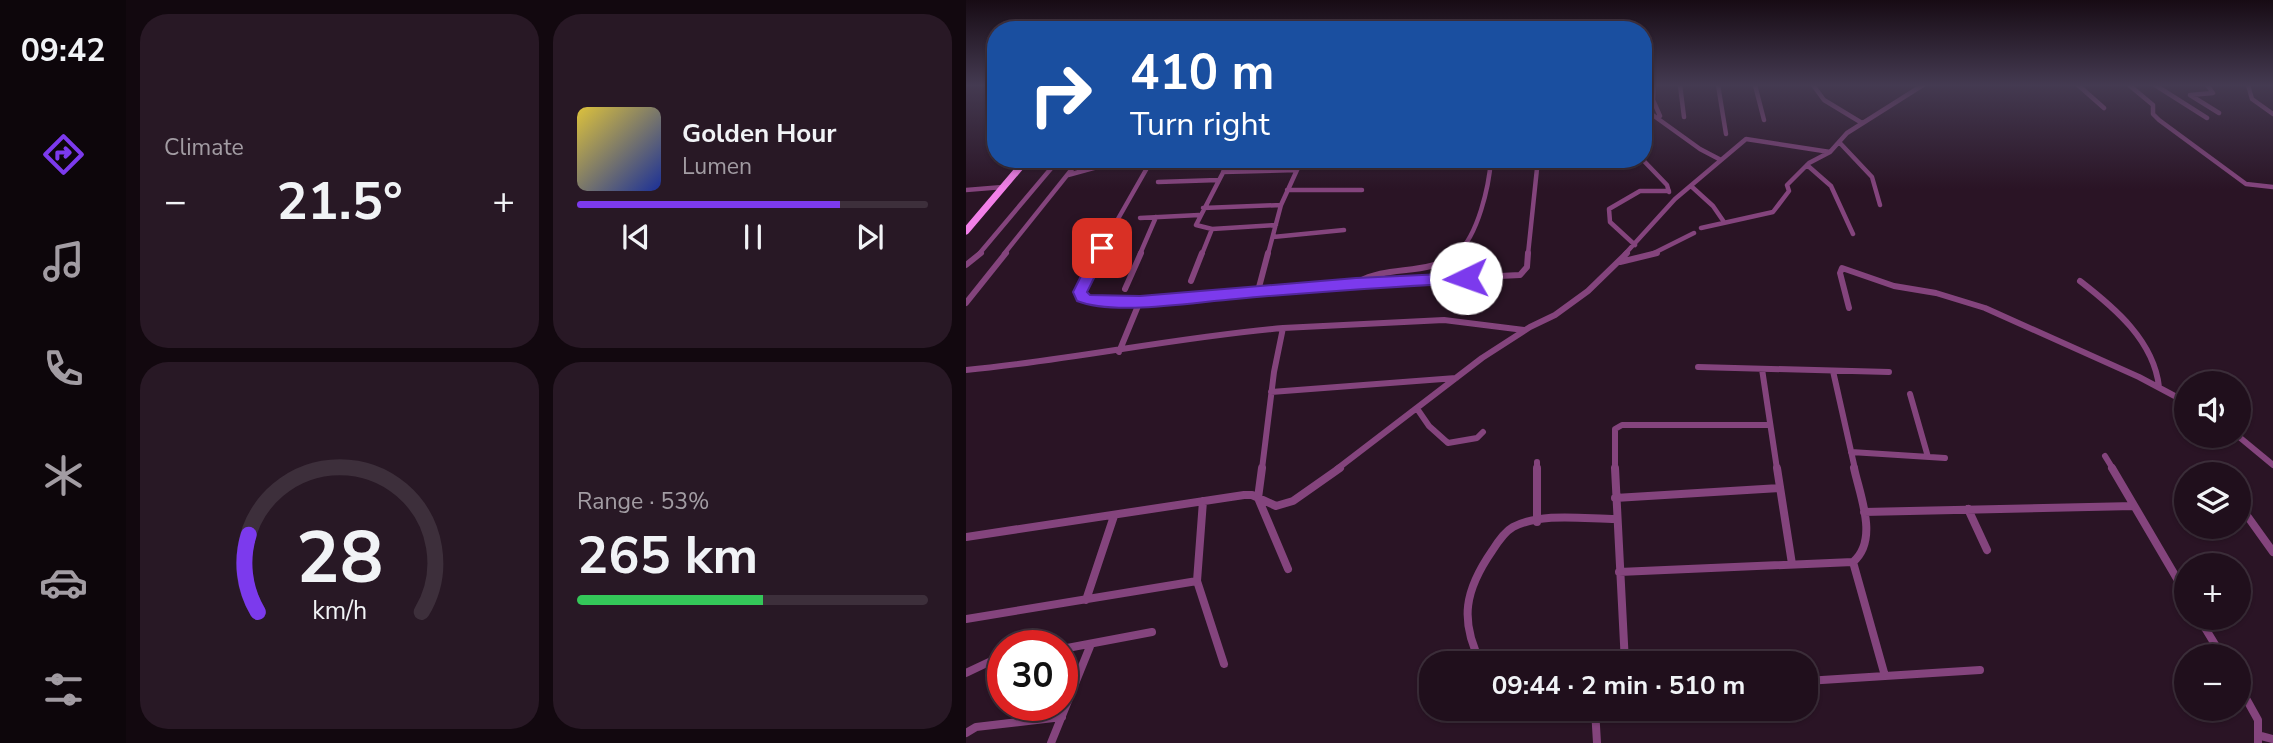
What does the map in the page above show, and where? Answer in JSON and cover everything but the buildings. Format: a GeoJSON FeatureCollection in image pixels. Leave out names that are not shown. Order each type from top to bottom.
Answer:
{"type":"FeatureCollection","features":[{"type":"Feature","properties":{"kind":"main road"},"geometry":{"type":"LineString","coordinates":[[966,231],[1019,168]]}},
{"type":"Feature","properties":{"kind":"street"},"geometry":{"type":"LineString","coordinates":[[1661,120],[1700,149],[1721,160]]}},
{"type":"Feature","properties":{"kind":"street"},"geometry":{"type":"LineString","coordinates":[[1664,120],[1666,123]]}},
{"type":"Feature","properties":{"kind":"street"},"geometry":{"type":"LineString","coordinates":[[1724,120],[1726,134]]}},
{"type":"Feature","properties":{"kind":"street"},"geometry":{"type":"LineString","coordinates":[[1857,120],[1862,123]]}},
{"type":"Feature","properties":{"kind":"street"},"geometry":{"type":"LineString","coordinates":[[1702,228],[1773,212],[1789,191],[1787,185],[1807,165],[1830,152],[1867,120]]}},
{"type":"Feature","properties":{"kind":"street"},"geometry":{"type":"LineString","coordinates":[[2159,120],[2246,184],[2273,187]]}},
{"type":"Feature","properties":{"kind":"street"},"geometry":{"type":"LineString","coordinates":[[966,537],[1252,495],[1276,506],[1293,501],[1418,410],[1482,358],[1555,315],[1588,291],[1635,245],[1675,199],[1750,138],[1830,152]]}},
{"type":"Feature","properties":{"kind":"street"},"geometry":{"type":"LineString","coordinates":[[1839,142],[1871,175],[1880,194],[1880,205]]}},
{"type":"Feature","properties":{"kind":"street"},"geometry":{"type":"LineString","coordinates":[[1807,165],[1822,175],[1835,191],[1853,234]]}},
{"type":"Feature","properties":{"kind":"street"},"geometry":{"type":"LineString","coordinates":[[966,265],[985,249],[1052,168]]}},
{"type":"Feature","properties":{"kind":"street"},"geometry":{"type":"LineString","coordinates":[[966,303],[1073,168]]}},
{"type":"Feature","properties":{"kind":"street"},"geometry":{"type":"LineString","coordinates":[[1068,175],[1094,168]]}},
{"type":"Feature","properties":{"kind":"street"},"geometry":{"type":"LineString","coordinates":[[1147,168],[1113,225],[1080,292],[1082,298],[1140,302],[1356,283],[1520,275],[1527,267],[1537,168]]}},
{"type":"Feature","properties":{"kind":"street"},"geometry":{"type":"LineString","coordinates":[[1225,168],[1196,225],[1212,229],[1276,225]]}},
{"type":"Feature","properties":{"kind":"street"},"geometry":{"type":"LineString","coordinates":[[1356,283],[1367,277],[1425,269],[1445,263],[1460,252],[1468,241],[1489,186],[1490,168]]}},
{"type":"Feature","properties":{"kind":"street"},"geometry":{"type":"LineString","coordinates":[[1651,168],[1667,185],[1668,191],[1675,199]]}},
{"type":"Feature","properties":{"kind":"street"},"geometry":{"type":"LineString","coordinates":[[1223,172],[1297,170],[1281,205],[1258,291]]}},
{"type":"Feature","properties":{"kind":"street"},"geometry":{"type":"LineString","coordinates":[[1158,182],[1218,180]]}},
{"type":"Feature","properties":{"kind":"street"},"geometry":{"type":"LineString","coordinates":[[1691,186],[1713,206],[1724,222]]}},
{"type":"Feature","properties":{"kind":"street"},"geometry":{"type":"LineString","coordinates":[[966,190],[1003,187]]}},
{"type":"Feature","properties":{"kind":"street"},"geometry":{"type":"LineString","coordinates":[[1287,190],[1362,190]]}},
{"type":"Feature","properties":{"kind":"street"},"geometry":{"type":"LineString","coordinates":[[1635,245],[1611,222],[1609,208],[1640,191],[1668,191]]}},
{"type":"Feature","properties":{"kind":"street"},"geometry":{"type":"LineString","coordinates":[[1203,208],[1281,205]]}},
{"type":"Feature","properties":{"kind":"street"},"geometry":{"type":"LineString","coordinates":[[1140,218],[1199,215]]}},
{"type":"Feature","properties":{"kind":"street"},"geometry":{"type":"LineString","coordinates":[[1125,289],[1156,217]]}},
{"type":"Feature","properties":{"kind":"street"},"geometry":{"type":"LineString","coordinates":[[1191,281],[1212,229]]}},
{"type":"Feature","properties":{"kind":"street"},"geometry":{"type":"LineString","coordinates":[[1273,237],[1344,230]]}},
{"type":"Feature","properties":{"kind":"street"},"geometry":{"type":"LineString","coordinates":[[1618,262],[1645,258],[1679,244],[1693,233]]}},
{"type":"Feature","properties":{"kind":"street"},"geometry":{"type":"LineString","coordinates":[[1849,308],[1840,273],[1842,268],[1894,286],[1974,303],[2174,395]]}},
{"type":"Feature","properties":{"kind":"street"},"geometry":{"type":"LineString","coordinates":[[2080,281],[2112,306],[2137,334],[2157,370],[2159,387]]}},
{"type":"Feature","properties":{"kind":"street"},"geometry":{"type":"LineString","coordinates":[[1119,352],[1140,302]]}},
{"type":"Feature","properties":{"kind":"street"},"geometry":{"type":"LineString","coordinates":[[966,370],[1042,363],[1238,332],[1283,328],[1444,320],[1526,330]]}},
{"type":"Feature","properties":{"kind":"street"},"geometry":{"type":"LineString","coordinates":[[1283,328],[1271,392],[1258,498],[1288,569]]}},
{"type":"Feature","properties":{"kind":"street"},"geometry":{"type":"LineString","coordinates":[[1698,367],[1889,372]]}},
{"type":"Feature","properties":{"kind":"street"},"geometry":{"type":"LineString","coordinates":[[1762,369],[1792,564]]}},
{"type":"Feature","properties":{"kind":"street"},"geometry":{"type":"LineString","coordinates":[[1619,572],[1853,562],[1860,556],[1867,532],[1833,371]]}},
{"type":"Feature","properties":{"kind":"street"},"geometry":{"type":"LineString","coordinates":[[1271,392],[1458,377]]}},
{"type":"Feature","properties":{"kind":"street"},"geometry":{"type":"LineString","coordinates":[[1910,394],[1928,457]]}},
{"type":"Feature","properties":{"kind":"street"},"geometry":{"type":"LineString","coordinates":[[1418,410],[1429,426],[1448,443],[1477,438],[1483,432]]}},
{"type":"Feature","properties":{"kind":"street"},"geometry":{"type":"LineString","coordinates":[[1624,651],[1615,498],[1614,438],[1617,426],[1770,425]]}},
{"type":"Feature","properties":{"kind":"street"},"geometry":{"type":"LineString","coordinates":[[2251,447],[2273,465]]}},
{"type":"Feature","properties":{"kind":"street"},"geometry":{"type":"LineString","coordinates":[[1851,452],[1945,458]]}},
{"type":"Feature","properties":{"kind":"street"},"geometry":{"type":"LineString","coordinates":[[2105,456],[2174,574]]}},
{"type":"Feature","properties":{"kind":"street"},"geometry":{"type":"LineString","coordinates":[[1537,462],[1537,522]]}},
{"type":"Feature","properties":{"kind":"street"},"geometry":{"type":"LineString","coordinates":[[1615,498],[1780,488]]}},
{"type":"Feature","properties":{"kind":"street"},"geometry":{"type":"LineString","coordinates":[[1203,501],[1197,581],[1224,664]]}},
{"type":"Feature","properties":{"kind":"street"},"geometry":{"type":"LineString","coordinates":[[1864,512],[2134,506]]}},
{"type":"Feature","properties":{"kind":"street"},"geometry":{"type":"LineString","coordinates":[[1968,509],[1987,550]]}},
{"type":"Feature","properties":{"kind":"street"},"geometry":{"type":"LineString","coordinates":[[1086,600],[1114,516]]}},
{"type":"Feature","properties":{"kind":"street"},"geometry":{"type":"LineString","coordinates":[[1475,651],[1469,637],[1468,600],[1473,580],[1509,529],[1537,522],[1616,519]]}},
{"type":"Feature","properties":{"kind":"street"},"geometry":{"type":"LineString","coordinates":[[2251,521],[2273,552]]}},
{"type":"Feature","properties":{"kind":"street"},"geometry":{"type":"LineString","coordinates":[[1853,562],[1885,676]]}},
{"type":"Feature","properties":{"kind":"street"},"geometry":{"type":"LineString","coordinates":[[966,619],[1197,581]]}},
{"type":"Feature","properties":{"kind":"street"},"geometry":{"type":"LineString","coordinates":[[1078,646],[1152,632]]}},
{"type":"Feature","properties":{"kind":"street"},"geometry":{"type":"LineString","coordinates":[[1078,677],[1091,644]]}},
{"type":"Feature","properties":{"kind":"street"},"geometry":{"type":"LineString","coordinates":[[966,673],[987,663]]}},
{"type":"Feature","properties":{"kind":"street"},"geometry":{"type":"LineString","coordinates":[[1818,680],[1980,670]]}},
{"type":"Feature","properties":{"kind":"street"},"geometry":{"type":"LineString","coordinates":[[2251,706],[2257,716],[2260,739],[2273,739]]}},
{"type":"Feature","properties":{"kind":"street"},"geometry":{"type":"LineString","coordinates":[[966,733],[976,727],[1028,721]]}},
{"type":"Feature","properties":{"kind":"street"},"geometry":{"type":"LineString","coordinates":[[1051,743],[1060,721]]}},
{"type":"Feature","properties":{"kind":"street"},"geometry":{"type":"LineString","coordinates":[[1596,721],[1597,743]]}},
{"type":"Feature","properties":{"kind":"route"},"geometry":{"type":"LineString","coordinates":[[1102,248],[1080,292],[1082,298],[1088,300],[1118,299],[1140,302],[1356,283],[1466,278]]}}]}
